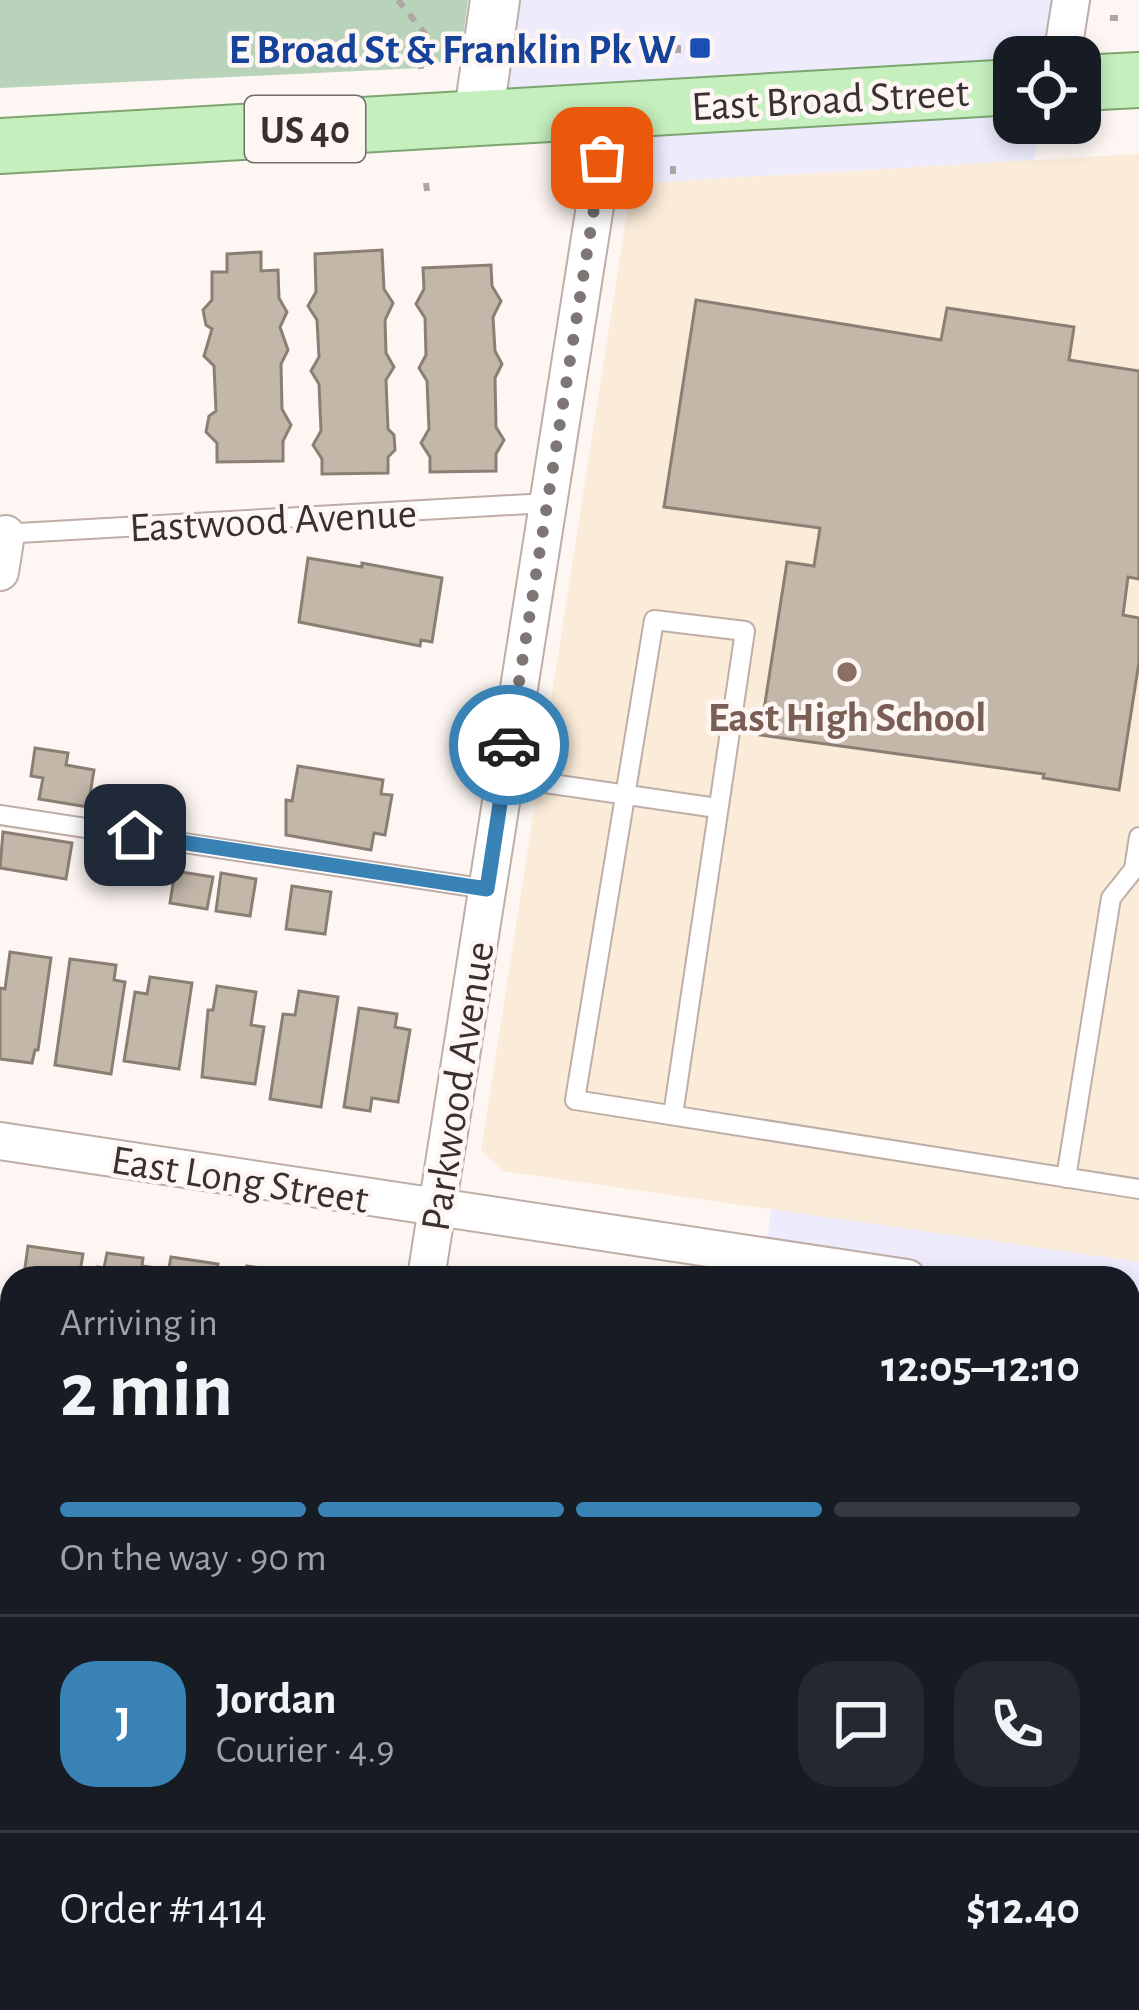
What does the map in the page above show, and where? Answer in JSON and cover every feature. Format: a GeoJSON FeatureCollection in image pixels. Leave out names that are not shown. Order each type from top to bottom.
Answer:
{"type":"FeatureCollection","features":[{"type":"Feature","properties":{"kind":"main road"},"geometry":{"type":"LineString","coordinates":[[1101,82],[1139,80]]}},
{"type":"Feature","properties":{"kind":"main road","name":"East Broad Street"},"geometry":{"type":"LineString","coordinates":[[0,146],[993,88]]}},
{"type":"Feature","properties":{"kind":"street"},"geometry":{"type":"LineString","coordinates":[[478,119],[495,0]]}},
{"type":"Feature","properties":{"kind":"street"},"geometry":{"type":"LineString","coordinates":[[1065,36],[1071,0]]}},
{"type":"Feature","properties":{"kind":"street","name":"Parkwood Avenue"},"geometry":{"type":"LineString","coordinates":[[428,1266],[610,111]]}},
{"type":"Feature","properties":{"kind":"street"},"geometry":{"type":"LineString","coordinates":[[0,572],[3,534]]}},
{"type":"Feature","properties":{"kind":"street","name":"East Long Street"},"geometry":{"type":"LineString","coordinates":[[0,1141],[437,1209],[754,1266]]}},
{"type":"Feature","properties":{"kind":"lane","name":"Eastwood Avenue"},"geometry":{"type":"LineString","coordinates":[[3,534],[547,503]]}},
{"type":"Feature","properties":{"kind":"lane"},"geometry":{"type":"LineString","coordinates":[[673,1115],[745,631],[654,620],[575,1100],[1139,1189]]}},
{"type":"Feature","properties":{"kind":"lane"},"geometry":{"type":"LineString","coordinates":[[504,777],[717,808]]}},
{"type":"Feature","properties":{"kind":"lane"},"geometry":{"type":"LineString","coordinates":[[0,815],[487,889]]}},
{"type":"Feature","properties":{"kind":"lane"},"geometry":{"type":"LineString","coordinates":[[1066,1178],[1111,898],[1137,869],[1139,837]]}},
{"type":"Feature","properties":{"kind":"path"},"geometry":{"type":"LineString","coordinates":[[398,0],[439,52]]}},
{"type":"Feature","properties":{"kind":"shaded area"},"geometry":{"type":"Polygon","coordinates":[[[468,0],[1058,0],[1052,36],[993,36],[993,144],[1037,144],[1034,160],[646,183],[630,193],[451,59],[463,37],[468,0]]]}},
{"type":"Feature","properties":{"kind":"shaded area","name":"East High School"},"geometry":{"type":"Polygon","coordinates":[[[1139,154],[1139,1262],[503,1171],[481,1151],[630,193],[646,183],[1139,154]]]}},
{"type":"Feature","properties":{"kind":"shaded area"},"geometry":{"type":"Polygon","coordinates":[[[771,1209],[1139,1262],[1139,1266],[764,1266],[771,1209]]]}},
{"type":"Feature","properties":{"kind":"green space"},"geometry":{"type":"Polygon","coordinates":[[[0,0],[468,0],[463,37],[451,59],[421,68],[0,88],[0,0]]]}},
{"type":"Feature","properties":{"kind":"building"},"geometry":{"type":"Polygon","coordinates":[[[382,250],[384,289],[393,303],[385,320],[386,353],[394,367],[386,380],[388,429],[394,435],[395,450],[388,457],[388,473],[322,474],[322,459],[313,445],[321,431],[319,384],[311,371],[319,357],[317,320],[308,306],[316,292],[315,254],[382,250]]]}},
{"type":"Feature","properties":{"kind":"building"},"geometry":{"type":"Polygon","coordinates":[[[261,252],[261,271],[278,270],[279,298],[287,312],[280,327],[288,350],[281,364],[282,409],[291,425],[283,441],[283,461],[217,462],[217,443],[206,432],[209,416],[216,411],[214,366],[204,356],[212,329],[206,325],[203,310],[212,300],[212,272],[227,272],[227,254],[261,252]]]}},
{"type":"Feature","properties":{"kind":"building"},"geometry":{"type":"Polygon","coordinates":[[[491,265],[492,286],[501,301],[493,317],[495,351],[502,364],[495,378],[496,427],[504,440],[496,454],[496,471],[430,472],[430,457],[421,443],[429,429],[427,381],[419,368],[426,355],[425,318],[416,304],[424,289],[423,268],[491,265]]]}},
{"type":"Feature","properties":{"kind":"building"},"geometry":{"type":"Polygon","coordinates":[[[696,300],[941,340],[947,308],[1074,327],[1069,360],[1139,371],[1139,579],[1128,577],[1123,615],[1139,618],[1139,662],[1119,790],[1043,778],[1044,774],[760,735],[787,562],[814,566],[820,528],[664,507],[696,300]]]}},
{"type":"Feature","properties":{"kind":"building"},"geometry":{"type":"Polygon","coordinates":[[[308,558],[442,578],[432,642],[421,640],[420,646],[299,622],[308,558]]]}},
{"type":"Feature","properties":{"kind":"building"},"geometry":{"type":"Polygon","coordinates":[[[35,748],[68,753],[66,765],[94,770],[88,807],[39,799],[43,778],[31,776],[35,748]]]}},
{"type":"Feature","properties":{"kind":"building"},"geometry":{"type":"Polygon","coordinates":[[[298,766],[383,780],[381,794],[392,795],[385,835],[374,833],[371,850],[286,835],[286,800],[292,801],[298,766]]]}},
{"type":"Feature","properties":{"kind":"building"},"geometry":{"type":"Polygon","coordinates":[[[3,832],[72,843],[66,879],[0,868],[3,832]]]}},
{"type":"Feature","properties":{"kind":"building"},"geometry":{"type":"Polygon","coordinates":[[[175,871],[213,877],[207,909],[170,903],[175,871]]]}},
{"type":"Feature","properties":{"kind":"building"},"geometry":{"type":"Polygon","coordinates":[[[221,873],[256,879],[250,916],[216,911],[221,873]]]}},
{"type":"Feature","properties":{"kind":"building"},"geometry":{"type":"Polygon","coordinates":[[[292,886],[331,892],[325,934],[286,929],[292,886]]]}},
{"type":"Feature","properties":{"kind":"building"},"geometry":{"type":"Polygon","coordinates":[[[10,952],[51,958],[32,1063],[0,1059],[0,988],[5,989],[10,952]]]}},
{"type":"Feature","properties":{"kind":"building"},"geometry":{"type":"Polygon","coordinates":[[[70,959],[116,965],[114,980],[125,982],[111,1074],[55,1065],[70,959]]]}},
{"type":"Feature","properties":{"kind":"building"},"geometry":{"type":"Polygon","coordinates":[[[150,977],[192,983],[179,1069],[124,1061],[135,992],[147,994],[150,977]]]}},
{"type":"Feature","properties":{"kind":"building"},"geometry":{"type":"Polygon","coordinates":[[[217,986],[256,992],[251,1025],[264,1027],[255,1084],[202,1077],[208,1010],[213,1010],[217,986]]]}},
{"type":"Feature","properties":{"kind":"building"},"geometry":{"type":"Polygon","coordinates":[[[299,991],[338,997],[321,1107],[270,1099],[283,1014],[295,1015],[299,991]]]}},
{"type":"Feature","properties":{"kind":"building"},"geometry":{"type":"Polygon","coordinates":[[[359,1008],[397,1014],[395,1027],[410,1030],[398,1102],[372,1098],[370,1111],[344,1107],[359,1008]]]}},
{"type":"Feature","properties":{"kind":"building"},"geometry":{"type":"Polygon","coordinates":[[[28,1246],[83,1254],[81,1266],[25,1266],[28,1246]]]}},
{"type":"Feature","properties":{"kind":"building"},"geometry":{"type":"Polygon","coordinates":[[[107,1253],[143,1258],[142,1266],[104,1266],[107,1253]]]}},
{"type":"Feature","properties":{"kind":"building"},"geometry":{"type":"Polygon","coordinates":[[[171,1257],[218,1264],[218,1266],[169,1266],[171,1257]]]}},
{"type":"Feature","properties":{"kind":"way so far"},"geometry":{"type":"LineString","coordinates":[[509,745],[602,158]]}},
{"type":"Feature","properties":{"kind":"place","name":"E Broad St & Franklin Pk W"},"geometry":{"type":"Point","coordinates":[700,48]}},
{"type":"Feature","properties":{"kind":"place","name":"East High School"},"geometry":{"type":"Point","coordinates":[847,672]}},
{"type":"Feature","properties":{"kind":"route"},"geometry":{"type":"LineString","coordinates":[[135,835],[487,889],[509,745]]}}]}
